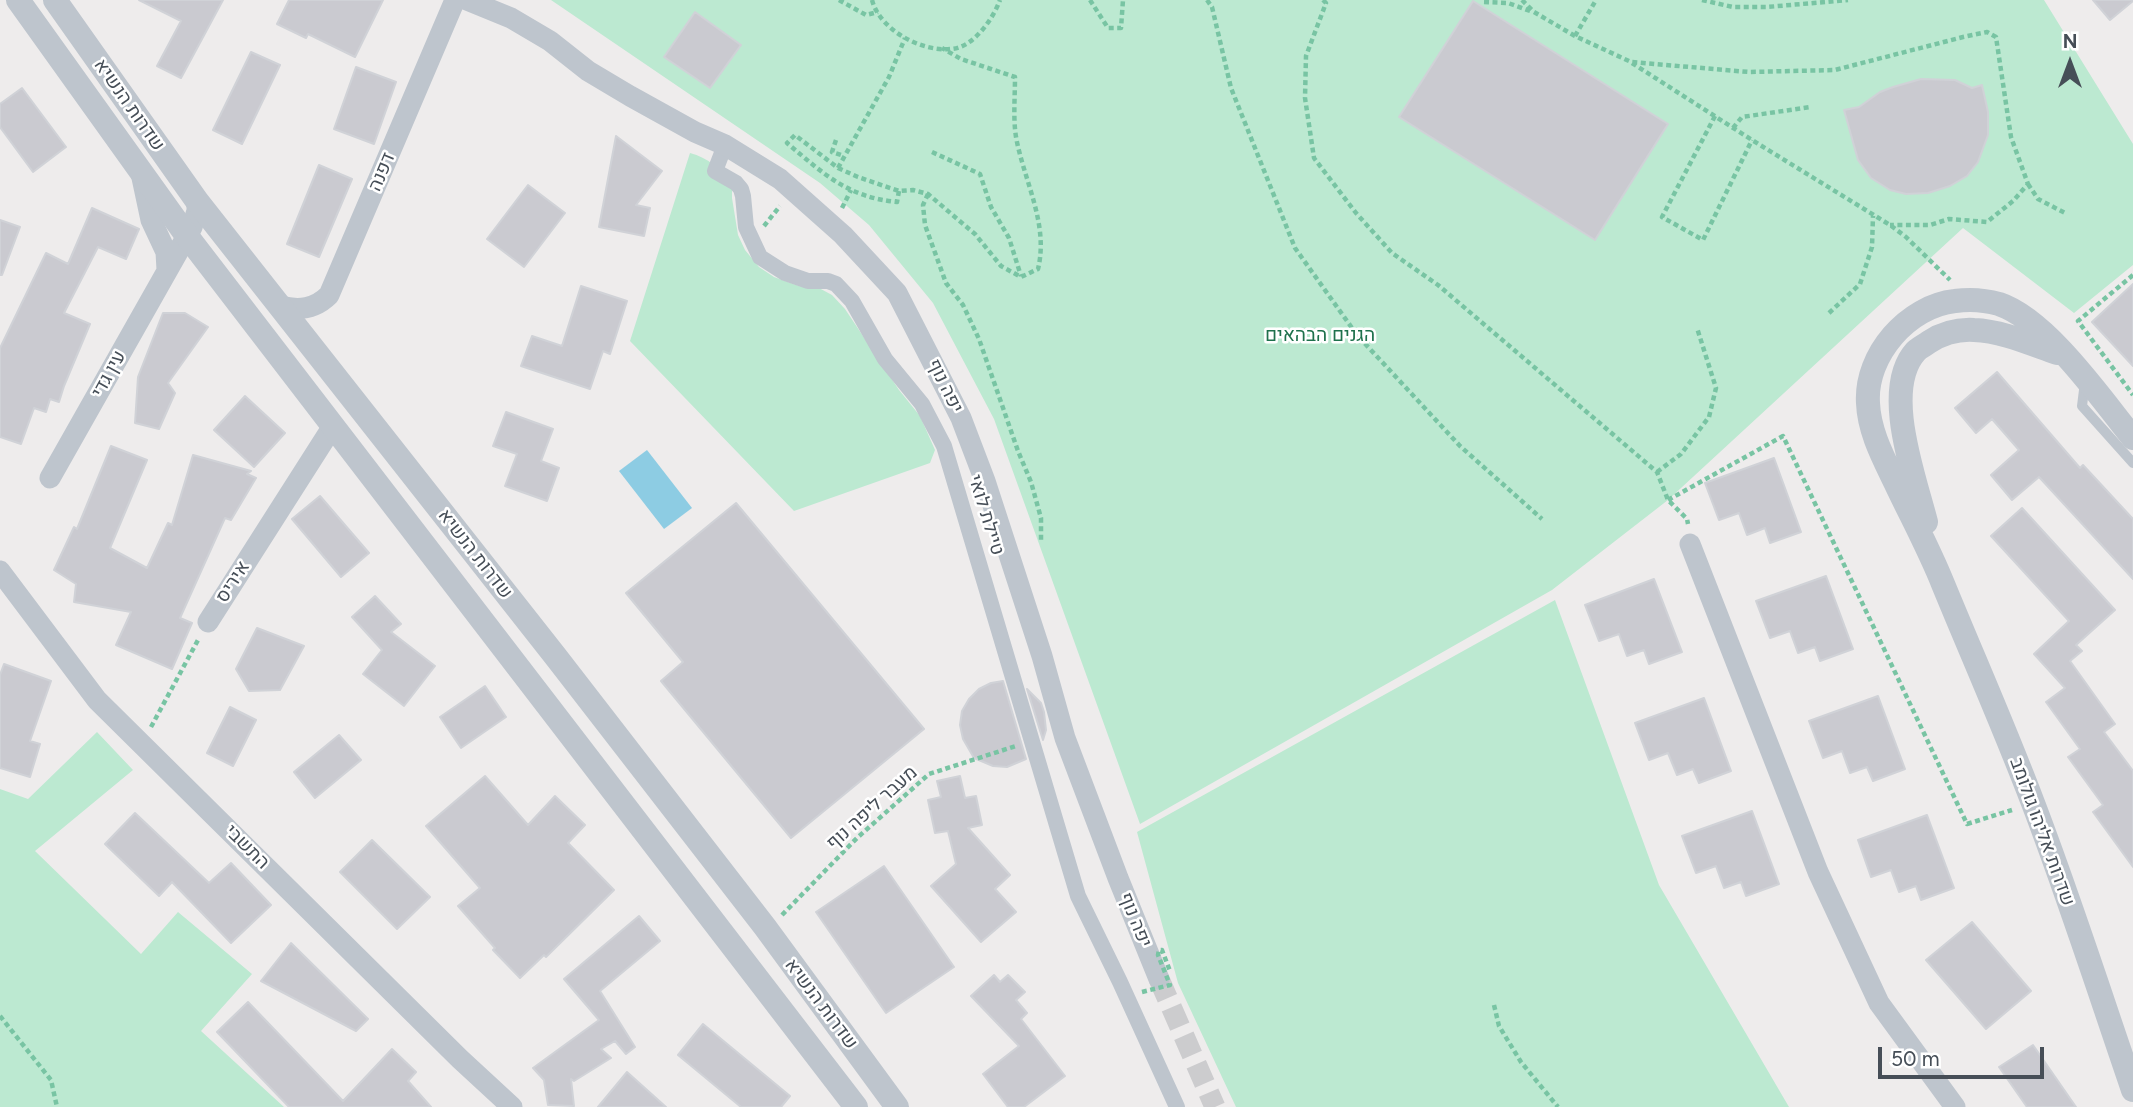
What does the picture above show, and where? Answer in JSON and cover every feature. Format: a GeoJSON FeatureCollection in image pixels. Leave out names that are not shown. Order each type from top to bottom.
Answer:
{"type":"FeatureCollection","features":[{"type":"Feature","properties":{"kind":"street","name":"שדרות הנשיא"},"geometry":{"type":"LineString","coordinates":[[18,0],[187,236],[856,1107]]}},
{"type":"Feature","properties":{"kind":"street","name":"שדרות הנשיא"},"geometry":{"type":"LineString","coordinates":[[55,0],[197,201],[756,916],[897,1107]]}},
{"type":"Feature","properties":{"kind":"street","name":"דפנה"},"geometry":{"type":"LineString","coordinates":[[280,306],[299,309],[310,307],[320,304],[329,295],[455,0]]}},
{"type":"Feature","properties":{"kind":"street","name":"יפה נוף"},"geometry":{"type":"LineString","coordinates":[[467,0],[511,18],[550,41],[588,71],[629,96],[752,161],[792,190],[843,236],[897,293],[961,418],[985,481],[1042,656],[1065,738],[1118,878],[1165,975]]}},
{"type":"Feature","properties":{"kind":"street","name":"טיילת לואי"},"geometry":{"type":"LineString","coordinates":[[725,145],[715,171],[741,189],[746,227],[760,257],[807,281],[828,281],[836,284],[852,301],[885,359],[922,404],[944,446],[1078,896],[1177,1107]]}},
{"type":"Feature","properties":{"kind":"street"},"geometry":{"type":"LineString","coordinates":[[141,173],[151,220],[166,252],[167,270]]}},
{"type":"Feature","properties":{"kind":"street","name":"עין גדי"},"geometry":{"type":"LineString","coordinates":[[50,478],[187,236],[195,217],[197,201]]}},
{"type":"Feature","properties":{"kind":"street","name":"שדרות אליהו גולומב"},"geometry":{"type":"LineString","coordinates":[[2133,439],[2068,357],[2018,313],[1999,304],[1970,299],[1942,302],[1920,312],[1890,340],[1875,363],[1869,381],[1868,403],[1880,450],[1941,577],[2033,804],[2133,1090]]}},
{"type":"Feature","properties":{"kind":"street","name":"שדרות אליהו גולומב"},"geometry":{"type":"LineString","coordinates":[[1941,577],[1903,434],[1900,391],[1905,371],[1916,351],[1944,332],[1974,330],[2007,336],[2068,357]]}},
{"type":"Feature","properties":{"kind":"street","name":"איריס"},"geometry":{"type":"LineString","coordinates":[[208,622],[333,425]]}},
{"type":"Feature","properties":{"kind":"street"},"geometry":{"type":"LineString","coordinates":[[1690,544],[1818,872],[1879,1003],[1955,1107]]}},
{"type":"Feature","properties":{"kind":"street","name":"התשבי"},"geometry":{"type":"LineString","coordinates":[[0,571],[97,700],[460,1059],[512,1107]]}},
{"type":"Feature","properties":{"kind":"lane"},"geometry":{"type":"LineString","coordinates":[[2085,379],[2082,406],[2133,463]]}},
{"type":"Feature","properties":{"kind":"path"},"geometry":{"type":"LineString","coordinates":[[839,0],[866,15],[878,12]]}},
{"type":"Feature","properties":{"kind":"path"},"geometry":{"type":"LineString","coordinates":[[872,0],[874,8],[891,28],[905,38],[915,43],[953,50],[971,42],[997,9],[1000,0]]}},
{"type":"Feature","properties":{"kind":"path"},"geometry":{"type":"LineString","coordinates":[[1090,0],[1108,28],[1121,28],[1123,0]]}},
{"type":"Feature","properties":{"kind":"path"},"geometry":{"type":"LineString","coordinates":[[1207,0],[1212,7],[1231,88],[1295,248],[1357,335],[1460,446],[1542,519]]}},
{"type":"Feature","properties":{"kind":"path"},"geometry":{"type":"LineString","coordinates":[[1323,0],[1326,3],[1306,56],[1305,98],[1314,158],[1356,213],[1392,253],[1438,285],[1657,472],[1668,500],[1688,519],[1690,544]]}},
{"type":"Feature","properties":{"kind":"path"},"geometry":{"type":"LineString","coordinates":[[1522,0],[1534,12]]}},
{"type":"Feature","properties":{"kind":"path"},"geometry":{"type":"LineString","coordinates":[[1575,36],[1596,0]]}},
{"type":"Feature","properties":{"kind":"path"},"geometry":{"type":"LineString","coordinates":[[1702,0],[1749,7],[1848,0]]}},
{"type":"Feature","properties":{"kind":"path"},"geometry":{"type":"LineString","coordinates":[[1749,0],[1749,7]]}},
{"type":"Feature","properties":{"kind":"path"},"geometry":{"type":"LineString","coordinates":[[1485,2],[1508,3],[1534,12],[1575,36],[1631,62],[1890,225],[1970,299]]}},
{"type":"Feature","properties":{"kind":"path"},"geometry":{"type":"LineString","coordinates":[[1631,62],[1749,72],[1835,70],[1987,32],[1996,37],[2011,137],[2028,184],[2038,199],[2067,214]]}},
{"type":"Feature","properties":{"kind":"path"},"geometry":{"type":"LineString","coordinates":[[838,168],[889,77],[905,38]]}},
{"type":"Feature","properties":{"kind":"path"},"geometry":{"type":"LineString","coordinates":[[942,48],[961,59],[1015,77],[1016,137],[1038,215],[1042,253],[1038,269],[1021,277]]}},
{"type":"Feature","properties":{"kind":"path"},"geometry":{"type":"LineString","coordinates":[[1733,128],[1742,117],[1810,107]]}},
{"type":"Feature","properties":{"kind":"path"},"geometry":{"type":"LineString","coordinates":[[1715,116],[1661,217],[1703,240],[1752,140]]}},
{"type":"Feature","properties":{"kind":"path"},"geometry":{"type":"LineString","coordinates":[[899,191],[897,202],[868,198],[822,173],[787,143],[795,135],[838,168],[869,182],[899,191],[913,190],[928,194],[975,234],[1001,266],[1021,277]]}},
{"type":"Feature","properties":{"kind":"path"},"geometry":{"type":"LineString","coordinates":[[836,139],[832,152],[844,156]]}},
{"type":"Feature","properties":{"kind":"path"},"geometry":{"type":"LineString","coordinates":[[932,152],[980,174],[991,207],[1009,238],[1021,277]]}},
{"type":"Feature","properties":{"kind":"path"},"geometry":{"type":"LineString","coordinates":[[1890,225],[1930,225],[1949,219],[1987,222],[2013,201],[2028,184]]}},
{"type":"Feature","properties":{"kind":"path"},"geometry":{"type":"LineString","coordinates":[[761,230],[792,190]]}},
{"type":"Feature","properties":{"kind":"path"},"geometry":{"type":"LineString","coordinates":[[846,199],[851,190]]}},
{"type":"Feature","properties":{"kind":"path"},"geometry":{"type":"LineString","coordinates":[[928,194],[923,212],[925,225],[946,282],[963,306],[979,339],[1031,482],[1041,518],[1041,542]]}},
{"type":"Feature","properties":{"kind":"path"},"geometry":{"type":"LineString","coordinates":[[1829,313],[1860,284],[1872,247],[1873,215]]}},
{"type":"Feature","properties":{"kind":"path"},"geometry":{"type":"LineString","coordinates":[[2133,275],[2078,321],[2133,395]]}},
{"type":"Feature","properties":{"kind":"path"},"geometry":{"type":"LineString","coordinates":[[1657,472],[1681,454],[1709,417],[1716,388],[1698,328]]}},
{"type":"Feature","properties":{"kind":"path"},"geometry":{"type":"LineString","coordinates":[[1668,500],[1783,436],[1967,824],[2033,804]]}},
{"type":"Feature","properties":{"kind":"path","name":"איריס"},"geometry":{"type":"LineString","coordinates":[[142,743],[208,622]]}},
{"type":"Feature","properties":{"kind":"path","name":"מעבר ליפה נוף"},"geometry":{"type":"LineString","coordinates":[[788,909],[857,838],[929,775],[1031,741]]}},
{"type":"Feature","properties":{"kind":"path"},"geometry":{"type":"LineString","coordinates":[[1142,992],[1170,985],[1157,953],[1159,950],[1162,950],[1165,975]]}},
{"type":"Feature","properties":{"kind":"path"},"geometry":{"type":"LineString","coordinates":[[1494,1005],[1499,1026],[1521,1062],[1558,1107]]}},
{"type":"Feature","properties":{"kind":"path"},"geometry":{"type":"LineString","coordinates":[[0,1016],[51,1080],[57,1107]]}},
{"type":"Feature","properties":{"kind":"green space","name":"הגנים הבהאים"},"geometry":{"type":"Polygon","coordinates":[[[551,0],[2044,0],[2133,144],[2133,265],[2074,313],[1963,228],[1668,500],[1552,590],[1140,824],[994,419],[933,303],[869,225],[820,183],[551,0]]]}},
{"type":"Feature","properties":{"kind":"green space"},"geometry":{"type":"Polygon","coordinates":[[[690,153],[713,164],[732,182],[738,235],[745,250],[759,267],[774,277],[799,286],[819,288],[832,295],[845,309],[899,390],[920,416],[935,450],[930,463],[794,511],[630,341],[690,153]]]}},
{"type":"Feature","properties":{"kind":"green space"},"geometry":{"type":"Polygon","coordinates":[[[1555,600],[1659,885],[1789,1107],[1236,1107],[1178,983],[1137,832],[1555,600]]]}},
{"type":"Feature","properties":{"kind":"green space"},"geometry":{"type":"Polygon","coordinates":[[[97,732],[133,770],[35,851],[141,954],[178,912],[252,974],[201,1031],[284,1107],[0,1107],[0,789],[28,799],[97,732]]]}},
{"type":"Feature","properties":{"kind":"water"},"geometry":{"type":"Polygon","coordinates":[[[647,450],[692,508],[664,529],[619,471],[647,450]]]}},
{"type":"Feature","properties":{"kind":"building"},"geometry":{"type":"Polygon","coordinates":[[[139,0],[223,0],[181,78],[157,66],[181,21],[139,0]]]}},
{"type":"Feature","properties":{"kind":"building"},"geometry":{"type":"Polygon","coordinates":[[[289,0],[383,0],[355,57],[308,34],[306,38],[277,24],[289,0]]]}},
{"type":"Feature","properties":{"kind":"building"},"geometry":{"type":"Polygon","coordinates":[[[2093,0],[2133,0],[2133,1],[2110,20],[2093,0]]]}},
{"type":"Feature","properties":{"kind":"building"},"geometry":{"type":"Polygon","coordinates":[[[1473,1],[1668,124],[1595,240],[1399,117],[1473,1]]]}},
{"type":"Feature","properties":{"kind":"building"},"geometry":{"type":"Polygon","coordinates":[[[695,12],[741,45],[710,88],[664,57],[695,12]]]}},
{"type":"Feature","properties":{"kind":"building"},"geometry":{"type":"Polygon","coordinates":[[[251,52],[280,65],[242,144],[213,130],[251,52]]]}},
{"type":"Feature","properties":{"kind":"building"},"geometry":{"type":"Polygon","coordinates":[[[356,67],[396,82],[374,144],[334,129],[356,67]]]}},
{"type":"Feature","properties":{"kind":"building"},"geometry":{"type":"Polygon","coordinates":[[[1921,79],[1955,80],[1972,88],[1982,85],[1988,112],[1988,135],[1978,162],[1967,176],[1950,186],[1928,193],[1906,194],[1890,190],[1871,178],[1858,160],[1844,110],[1859,107],[1880,92],[1921,79]]]}},
{"type":"Feature","properties":{"kind":"building"},"geometry":{"type":"Polygon","coordinates":[[[22,88],[66,147],[33,172],[0,127],[0,104],[22,88]]]}},
{"type":"Feature","properties":{"kind":"building"},"geometry":{"type":"Polygon","coordinates":[[[616,136],[662,171],[636,205],[650,208],[644,236],[599,227],[616,136]]]}},
{"type":"Feature","properties":{"kind":"building"},"geometry":{"type":"Polygon","coordinates":[[[319,165],[352,179],[319,257],[287,244],[319,165]]]}},
{"type":"Feature","properties":{"kind":"building"},"geometry":{"type":"Polygon","coordinates":[[[528,185],[565,213],[524,267],[487,239],[528,185]]]}},
{"type":"Feature","properties":{"kind":"building"},"geometry":{"type":"Polygon","coordinates":[[[92,208],[139,229],[126,259],[98,247],[64,313],[90,324],[59,402],[50,399],[46,412],[34,408],[21,444],[0,437],[0,348],[46,253],[68,264],[92,208]]]}},
{"type":"Feature","properties":{"kind":"building"},"geometry":{"type":"Polygon","coordinates":[[[0,220],[20,227],[2,275],[0,275],[0,220]]]}},
{"type":"Feature","properties":{"kind":"building"},"geometry":{"type":"Polygon","coordinates":[[[2133,284],[2133,366],[2092,322],[2133,284]]]}},
{"type":"Feature","properties":{"kind":"building"},"geometry":{"type":"Polygon","coordinates":[[[581,286],[627,301],[610,354],[603,351],[590,389],[521,366],[532,336],[562,346],[581,286]]]}},
{"type":"Feature","properties":{"kind":"building"},"geometry":{"type":"Polygon","coordinates":[[[163,313],[185,313],[208,327],[168,383],[175,393],[159,429],[135,423],[138,377],[163,313]]]}},
{"type":"Feature","properties":{"kind":"building"},"geometry":{"type":"Polygon","coordinates":[[[1997,372],[2080,468],[2083,465],[2133,519],[2133,579],[2039,477],[2012,500],[1991,475],[2019,450],[1992,419],[1976,433],[1955,408],[1997,372]]]}},
{"type":"Feature","properties":{"kind":"building"},"geometry":{"type":"Polygon","coordinates":[[[245,396],[285,433],[254,467],[214,430],[245,396]]]}},
{"type":"Feature","properties":{"kind":"building"},"geometry":{"type":"Polygon","coordinates":[[[506,412],[553,429],[541,461],[559,468],[547,501],[505,486],[517,454],[493,446],[506,412]]]}},
{"type":"Feature","properties":{"kind":"building"},"geometry":{"type":"Polygon","coordinates":[[[111,446],[147,460],[110,548],[147,568],[168,523],[172,525],[193,455],[251,471],[247,474],[256,478],[231,520],[225,518],[180,618],[192,623],[172,669],[116,645],[131,612],[74,602],[76,584],[54,570],[74,527],[77,529],[111,446]]]}},
{"type":"Feature","properties":{"kind":"building"},"geometry":{"type":"Polygon","coordinates":[[[1774,458],[1801,532],[1770,543],[1765,528],[1747,535],[1739,513],[1719,520],[1705,483],[1774,458]]]}},
{"type":"Feature","properties":{"kind":"building"},"geometry":{"type":"Polygon","coordinates":[[[320,496],[369,553],[341,577],[292,519],[320,496]]]}},
{"type":"Feature","properties":{"kind":"building"},"geometry":{"type":"Polygon","coordinates":[[[736,503],[924,729],[791,838],[661,681],[683,662],[626,593],[736,503]]]}},
{"type":"Feature","properties":{"kind":"building"},"geometry":{"type":"Polygon","coordinates":[[[2022,508],[2115,610],[2076,645],[2082,651],[2070,661],[2115,724],[2104,732],[2133,771],[2133,867],[2093,812],[2103,805],[2068,757],[2080,749],[2046,702],[2065,688],[2034,654],[2069,621],[1991,536],[2022,508]]]}},
{"type":"Feature","properties":{"kind":"building"},"geometry":{"type":"Polygon","coordinates":[[[1826,576],[1853,649],[1820,661],[1815,647],[1798,653],[1790,631],[1770,638],[1756,601],[1826,576]]]}},
{"type":"Feature","properties":{"kind":"building"},"geometry":{"type":"Polygon","coordinates":[[[1654,579],[1682,652],[1649,664],[1644,650],[1627,656],[1619,634],[1599,641],[1585,605],[1654,579]]]}},
{"type":"Feature","properties":{"kind":"building"},"geometry":{"type":"Polygon","coordinates":[[[375,596],[401,624],[391,632],[435,666],[404,706],[363,674],[382,650],[352,617],[375,596]]]}},
{"type":"Feature","properties":{"kind":"building"},"geometry":{"type":"Polygon","coordinates":[[[257,628],[304,646],[280,690],[249,691],[236,669],[257,628]]]}},
{"type":"Feature","properties":{"kind":"building"},"geometry":{"type":"Polygon","coordinates":[[[4,664],[51,681],[30,741],[40,744],[30,777],[0,768],[0,675],[4,664]]]}},
{"type":"Feature","properties":{"kind":"building"},"geometry":{"type":"Polygon","coordinates":[[[1003,681],[1026,759],[1007,767],[993,766],[974,758],[963,739],[960,725],[962,711],[969,699],[979,689],[1003,681]]]}},
{"type":"Feature","properties":{"kind":"building"},"geometry":{"type":"Polygon","coordinates":[[[485,686],[506,717],[461,748],[440,717],[485,686]]]}},
{"type":"Feature","properties":{"kind":"building"},"geometry":{"type":"Polygon","coordinates":[[[1027,689],[1041,703],[1044,712],[1046,730],[1043,740],[1027,689]]]}},
{"type":"Feature","properties":{"kind":"building"},"geometry":{"type":"Polygon","coordinates":[[[1878,696],[1905,769],[1873,781],[1867,767],[1850,773],[1842,751],[1823,758],[1809,721],[1878,696]]]}},
{"type":"Feature","properties":{"kind":"building"},"geometry":{"type":"Polygon","coordinates":[[[1704,698],[1731,771],[1699,783],[1693,769],[1677,775],[1668,753],[1649,760],[1635,723],[1704,698]]]}},
{"type":"Feature","properties":{"kind":"building"},"geometry":{"type":"Polygon","coordinates":[[[230,707],[256,720],[233,766],[207,753],[230,707]]]}},
{"type":"Feature","properties":{"kind":"building"},"geometry":{"type":"Polygon","coordinates":[[[339,735],[361,760],[315,798],[294,772],[339,735]]]}},
{"type":"Feature","properties":{"kind":"building"},"geometry":{"type":"Polygon","coordinates":[[[485,776],[528,825],[555,796],[585,825],[568,843],[614,890],[546,957],[544,955],[520,978],[493,950],[495,948],[458,906],[480,888],[426,826],[485,776]]]}},
{"type":"Feature","properties":{"kind":"building"},"geometry":{"type":"Polygon","coordinates":[[[960,776],[965,798],[976,796],[982,825],[968,828],[1010,875],[995,889],[1016,912],[981,942],[931,886],[956,864],[948,831],[935,833],[928,800],[941,797],[937,781],[960,776]]]}},
{"type":"Feature","properties":{"kind":"building"},"geometry":{"type":"Polygon","coordinates":[[[1752,811],[1779,884],[1746,896],[1741,882],[1724,888],[1716,866],[1696,873],[1682,836],[1752,811]]]}},
{"type":"Feature","properties":{"kind":"building"},"geometry":{"type":"Polygon","coordinates":[[[135,813],[209,883],[231,863],[271,905],[231,943],[172,882],[159,896],[105,844],[135,813]]]}},
{"type":"Feature","properties":{"kind":"building"},"geometry":{"type":"Polygon","coordinates":[[[1927,815],[1954,888],[1921,900],[1916,886],[1899,892],[1891,870],[1871,877],[1858,840],[1927,815]]]}},
{"type":"Feature","properties":{"kind":"building"},"geometry":{"type":"Polygon","coordinates":[[[372,840],[430,897],[397,929],[340,872],[372,840]]]}},
{"type":"Feature","properties":{"kind":"building"},"geometry":{"type":"Polygon","coordinates":[[[884,866],[954,967],[886,1013],[816,912],[884,866]]]}},
{"type":"Feature","properties":{"kind":"building"},"geometry":{"type":"Polygon","coordinates":[[[639,916],[660,941],[600,991],[635,1047],[626,1054],[615,1041],[601,1049],[611,1058],[574,1081],[571,1079],[574,1106],[548,1105],[544,1080],[533,1068],[599,1020],[564,979],[639,916]]]}},
{"type":"Feature","properties":{"kind":"building"},"geometry":{"type":"Polygon","coordinates":[[[1972,922],[2031,991],[1986,1029],[1926,960],[1972,922]]]}},
{"type":"Feature","properties":{"kind":"building"},"geometry":{"type":"Polygon","coordinates":[[[291,943],[368,1019],[356,1031],[261,981],[291,943]]]}},
{"type":"Feature","properties":{"kind":"building"},"geometry":{"type":"Polygon","coordinates":[[[994,975],[1000,982],[1008,975],[1025,992],[1016,1000],[1027,1013],[1021,1019],[1065,1076],[1024,1107],[1008,1107],[983,1074],[1019,1046],[971,996],[994,975]]]}},
{"type":"Feature","properties":{"kind":"building"},"geometry":{"type":"Polygon","coordinates":[[[248,1002],[343,1101],[392,1049],[416,1072],[408,1081],[431,1107],[289,1107],[217,1032],[248,1002]]]}},
{"type":"Feature","properties":{"kind":"building"},"geometry":{"type":"Polygon","coordinates":[[[703,1024],[790,1096],[781,1107],[741,1107],[678,1055],[703,1024]]]}},
{"type":"Feature","properties":{"kind":"building"},"geometry":{"type":"Polygon","coordinates":[[[2033,1045],[2076,1107],[2027,1107],[1999,1067],[2033,1045]]]}},
{"type":"Feature","properties":{"kind":"building"},"geometry":{"type":"Polygon","coordinates":[[[627,1072],[666,1107],[598,1107],[627,1072]]]}},
{"type":"Feature","properties":{"kind":"tunnel"},"geometry":{"type":"LineString","coordinates":[[1159,979],[1215,1107]]}}]}
